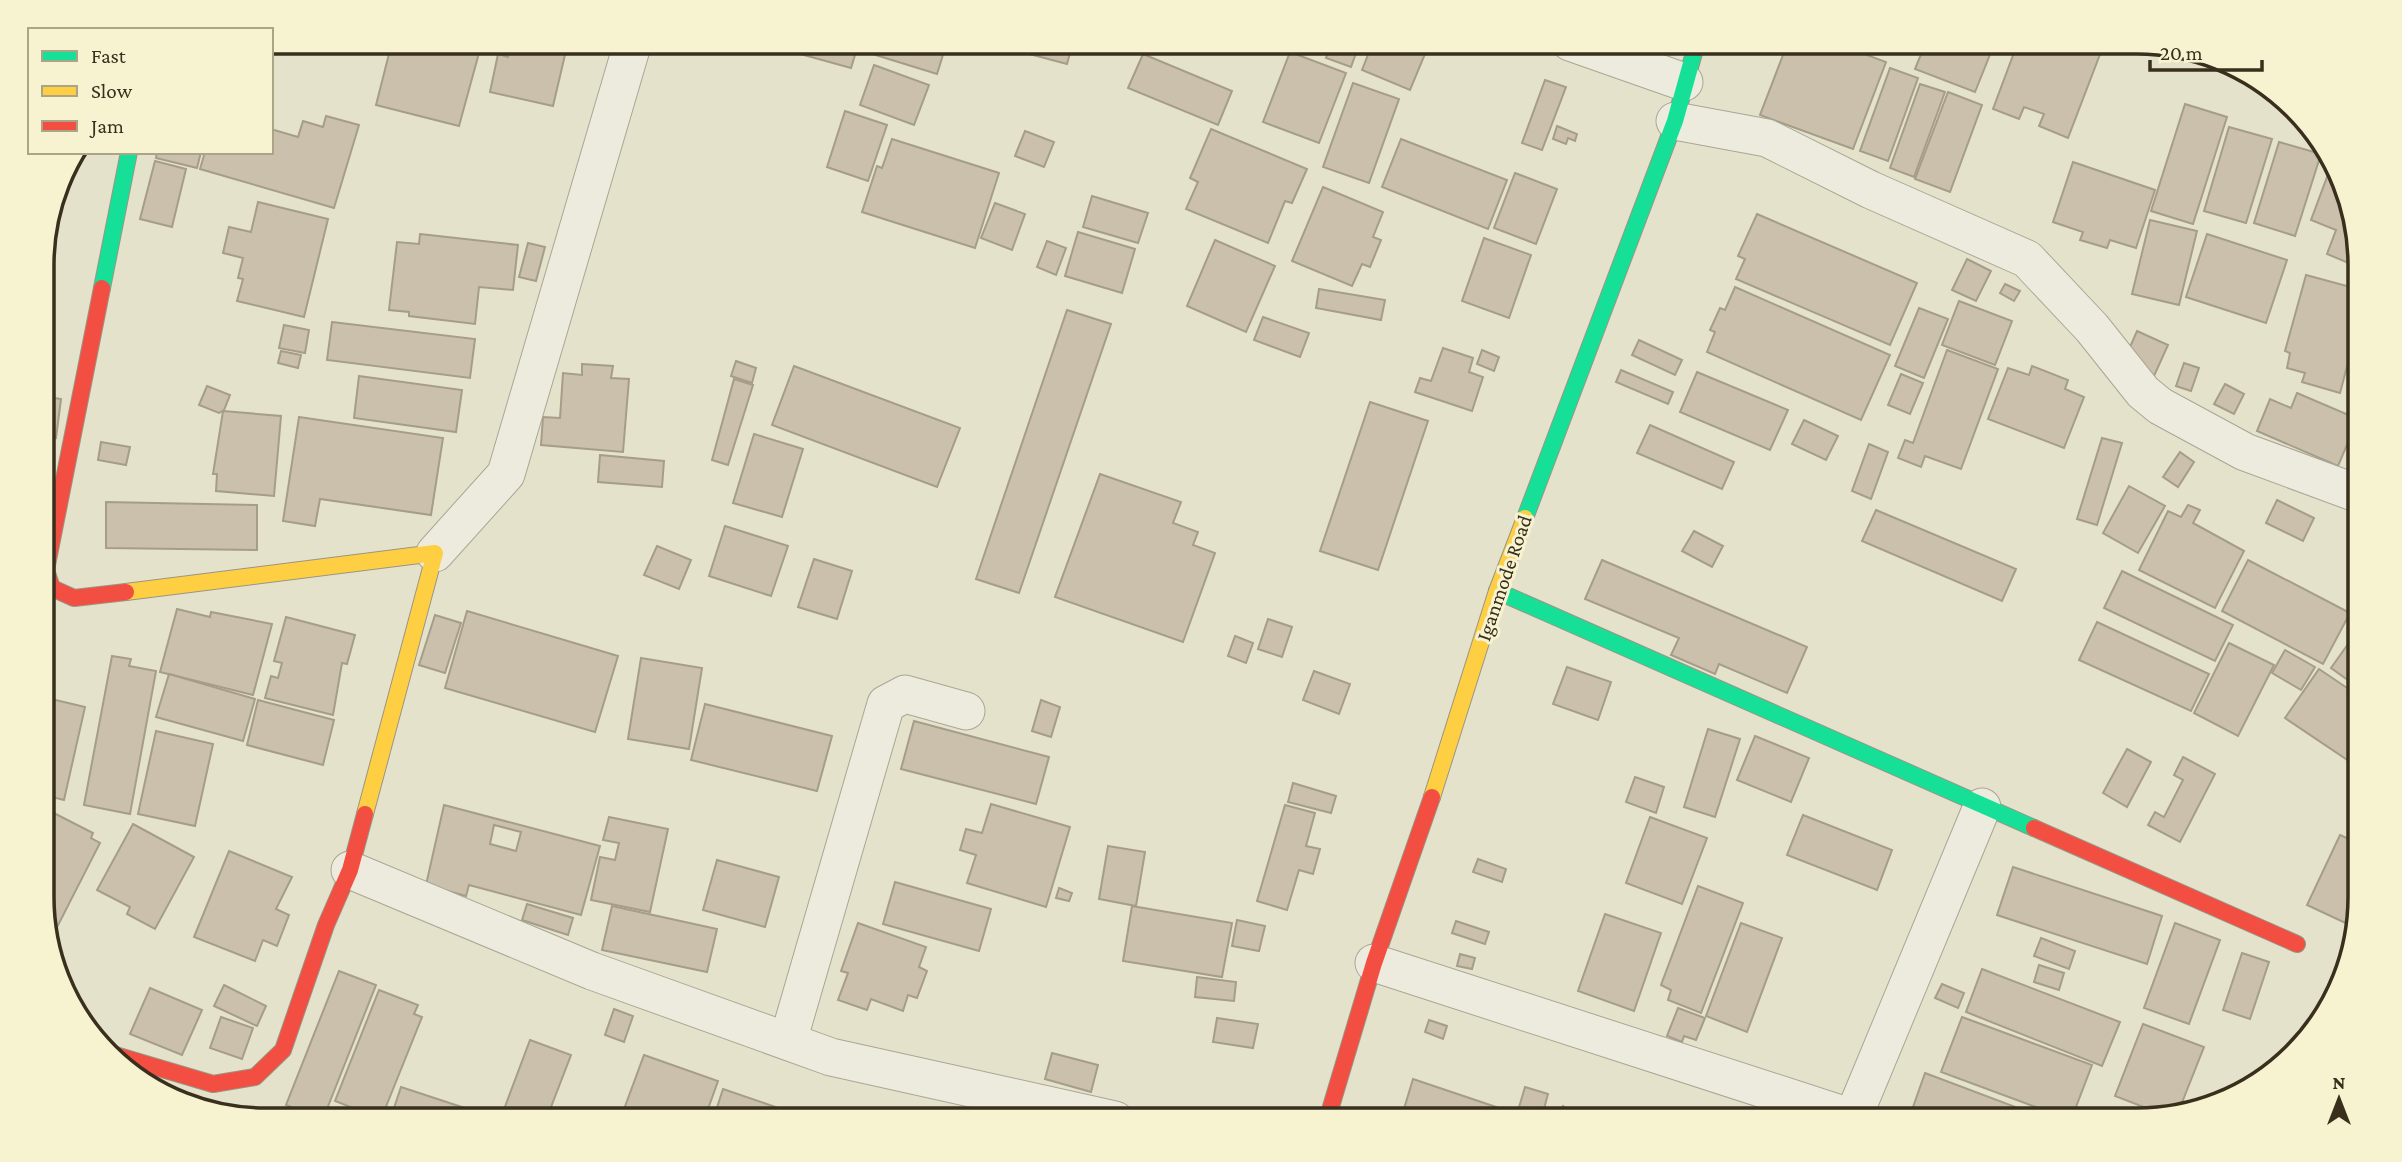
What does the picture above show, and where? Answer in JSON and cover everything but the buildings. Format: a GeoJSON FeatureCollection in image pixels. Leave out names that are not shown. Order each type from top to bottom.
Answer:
{"type":"FeatureCollection","features":[{"type":"Feature","properties":{"kind":"street"},"geometry":{"type":"LineString","coordinates":[[1605,54],[1684,82]]}},
{"type":"Feature","properties":{"kind":"street","name":"Iganmode Road"},"geometry":{"type":"LineString","coordinates":[[1331,1107],[1374,963],[1409,870],[1497,591],[1675,121],[1693,54]]}},
{"type":"Feature","properties":{"kind":"street"},"geometry":{"type":"LineString","coordinates":[[133,1060],[213,1084],[255,1077],[283,1050],[326,925],[350,870],[435,552],[506,474],[630,55]]}},
{"type":"Feature","properties":{"kind":"street"},"geometry":{"type":"LineString","coordinates":[[1675,121],[1766,138],[2027,260],[2092,328],[2143,392],[2160,406],[2245,452],[2348,490]]}},
{"type":"Feature","properties":{"kind":"street"},"geometry":{"type":"LineString","coordinates":[[55,527],[130,154]]}},
{"type":"Feature","properties":{"kind":"street"},"geometry":{"type":"LineString","coordinates":[[54,589],[74,598],[435,552]]}},
{"type":"Feature","properties":{"kind":"street"},"geometry":{"type":"LineString","coordinates":[[1497,591],[2297,944]]}},
{"type":"Feature","properties":{"kind":"street"},"geometry":{"type":"LineString","coordinates":[[788,1041],[886,704],[905,694],[966,712]]}},
{"type":"Feature","properties":{"kind":"street"},"geometry":{"type":"LineString","coordinates":[[1860,1107],[1982,807]]}},
{"type":"Feature","properties":{"kind":"street"},"geometry":{"type":"LineString","coordinates":[[350,870],[592,971],[831,1056],[1060,1108]]}},
{"type":"Feature","properties":{"kind":"street"},"geometry":{"type":"LineString","coordinates":[[1374,963],[1819,1107]]}},
{"type":"Feature","properties":{"kind":"traffic: fast"},"geometry":{"type":"LineString","coordinates":[[1525,518],[1675,121],[1694,54]]}},
{"type":"Feature","properties":{"kind":"traffic: fast"},"geometry":{"type":"LineString","coordinates":[[102,288],[129,154]]}},
{"type":"Feature","properties":{"kind":"traffic: fast"},"geometry":{"type":"LineString","coordinates":[[1497,591],[2034,828]]}},
{"type":"Feature","properties":{"kind":"traffic: slow"},"geometry":{"type":"LineString","coordinates":[[1432,797],[1497,591],[1525,518]]}},
{"type":"Feature","properties":{"kind":"traffic: slow"},"geometry":{"type":"LineString","coordinates":[[126,592],[435,553],[365,814]]}},
{"type":"Feature","properties":{"kind":"traffic: jam"},"geometry":{"type":"LineString","coordinates":[[55,527],[102,288]]}},
{"type":"Feature","properties":{"kind":"traffic: jam"},"geometry":{"type":"LineString","coordinates":[[54,589],[74,598],[126,592]]}},
{"type":"Feature","properties":{"kind":"traffic: jam"},"geometry":{"type":"LineString","coordinates":[[1331,1107],[1374,963],[1432,797]]}},
{"type":"Feature","properties":{"kind":"traffic: jam"},"geometry":{"type":"LineString","coordinates":[[133,1060],[213,1084],[255,1077],[283,1050],[326,925],[350,870],[365,814]]}},
{"type":"Feature","properties":{"kind":"traffic: jam"},"geometry":{"type":"LineString","coordinates":[[2034,828],[2297,944]]}}]}
